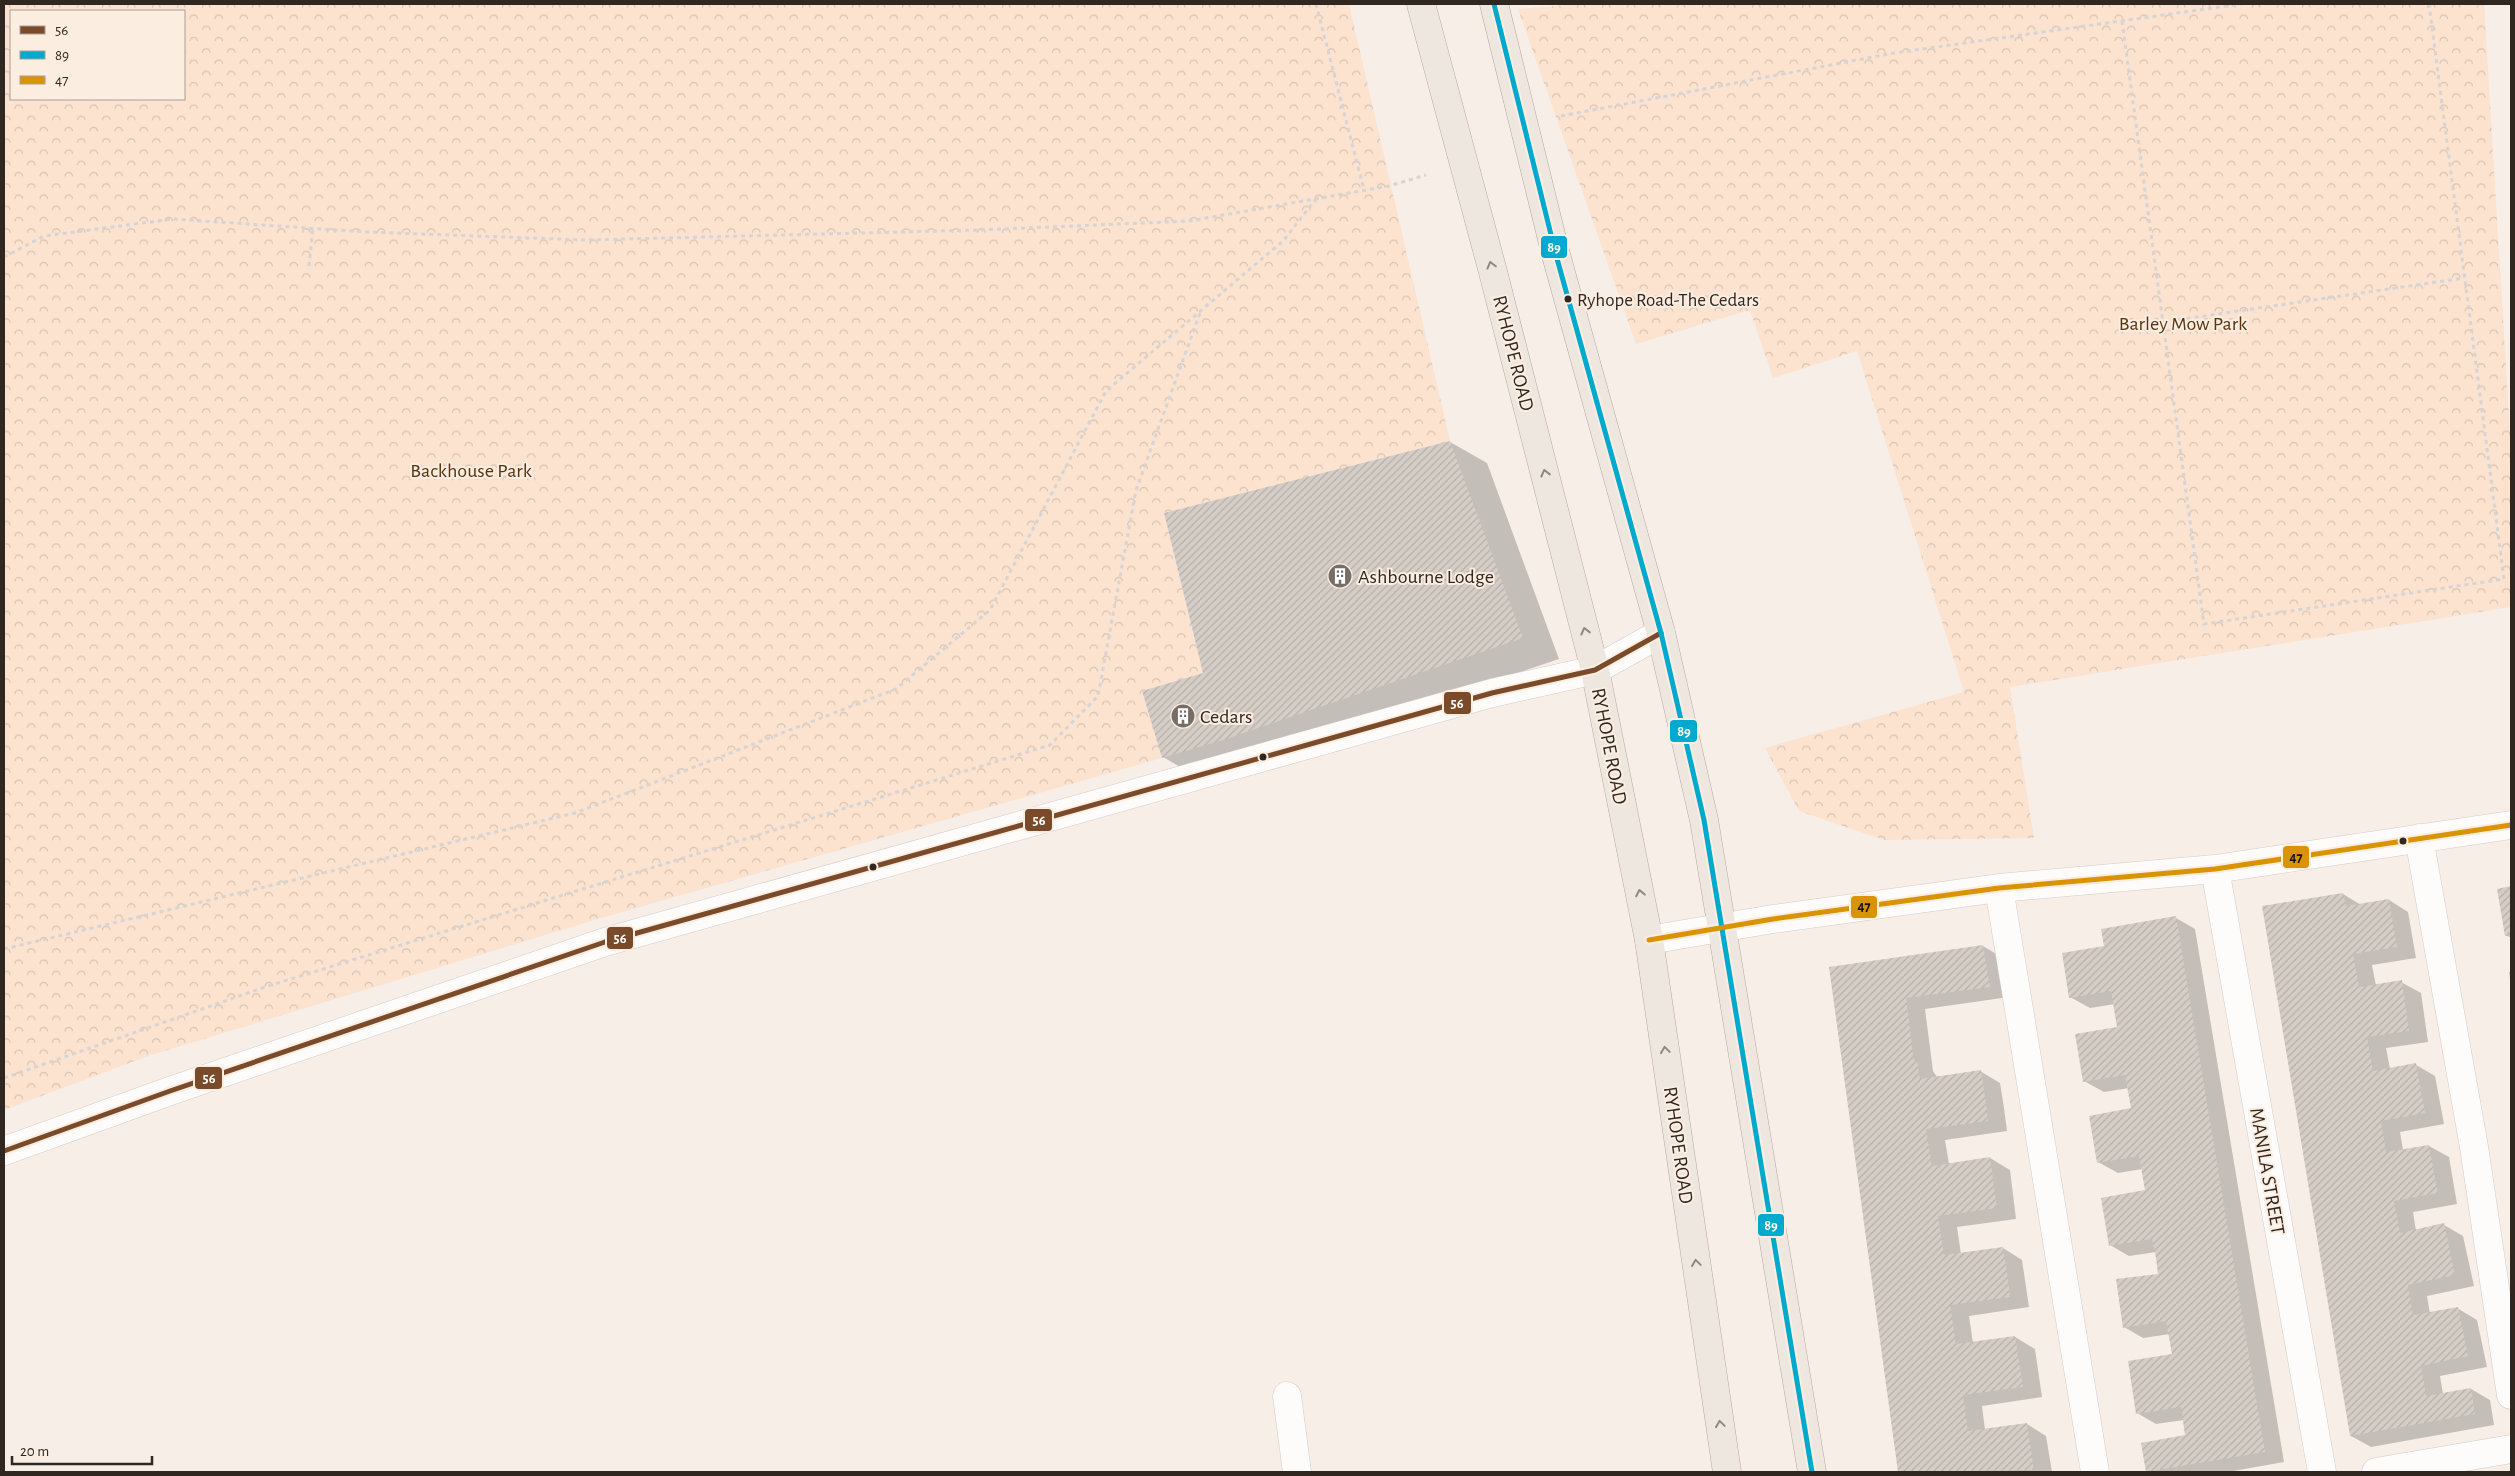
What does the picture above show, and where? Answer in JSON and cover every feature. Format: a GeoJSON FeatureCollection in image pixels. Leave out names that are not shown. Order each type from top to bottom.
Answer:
{"type":"FeatureCollection","features":[{"type":"Feature","properties":{"kind":"main road","name":"RYHOPE ROAD"},"geometry":{"type":"LineString","coordinates":[[1420,4],[1464,164],[1595,670],[1649,940],[1727,1472]]}},
{"type":"Feature","properties":{"kind":"main road"},"geometry":{"type":"LineString","coordinates":[[1494,4],[1556,255],[1661,633],[1704,820],[1812,1472]]}},
{"type":"Feature","properties":{"kind":"street"},"geometry":{"type":"LineString","coordinates":[[4,1151],[170,1091],[605,942],[1492,693],[1595,670],[1661,633]]}},
{"type":"Feature","properties":{"kind":"street"},"geometry":{"type":"LineString","coordinates":[[1649,940],[1999,888],[2215,869],[2511,825]]}},
{"type":"Feature","properties":{"kind":"street"},"geometry":{"type":"LineString","coordinates":[[2419,838],[2474,1147],[2511,1395]]}},
{"type":"Feature","properties":{"kind":"street","name":"MANILA STREET"},"geometry":{"type":"LineString","coordinates":[[2215,869],[2322,1472]]}},
{"type":"Feature","properties":{"kind":"street"},"geometry":{"type":"LineString","coordinates":[[1999,888],[2095,1472]]}},
{"type":"Feature","properties":{"kind":"street"},"geometry":{"type":"LineString","coordinates":[[1287,1396],[1297,1472]]}},
{"type":"Feature","properties":{"kind":"street"},"geometry":{"type":"LineString","coordinates":[[2376,1472],[2511,1449]]}},
{"type":"Feature","properties":{"kind":"path"},"geometry":{"type":"LineString","coordinates":[[1316,4],[1364,190]]}},
{"type":"Feature","properties":{"kind":"path"},"geometry":{"type":"LineString","coordinates":[[1525,127],[1556,117],[1894,53],[2241,4]]}},
{"type":"Feature","properties":{"kind":"path"},"geometry":{"type":"LineString","coordinates":[[2122,21],[2204,624],[2504,579],[2429,4]]}},
{"type":"Feature","properties":{"kind":"path"},"geometry":{"type":"LineString","coordinates":[[4,258],[44,236],[172,219],[312,228],[586,240],[979,230],[1189,221],[1389,186],[1464,164]]}},
{"type":"Feature","properties":{"kind":"path"},"geometry":{"type":"LineString","coordinates":[[4,949],[575,813],[896,689],[990,610],[1106,391],[1283,241],[1316,198]]}},
{"type":"Feature","properties":{"kind":"path"},"geometry":{"type":"LineString","coordinates":[[309,266],[312,228]]}},
{"type":"Feature","properties":{"kind":"path"},"geometry":{"type":"LineString","coordinates":[[2164,322],[2464,278]]}},
{"type":"Feature","properties":{"kind":"path"},"geometry":{"type":"LineString","coordinates":[[4,1078],[268,986],[1050,745],[1098,696],[1136,490],[1201,311]]}},
{"type":"Feature","properties":{"kind":"green space","name":"Backhouse Park"},"geometry":{"type":"Polygon","coordinates":[[[4,4],[1349,4],[1450,441],[1164,513],[1203,673],[1142,691],[1162,758],[601,918],[148,1056],[4,1110],[4,4]]]}},
{"type":"Feature","properties":{"kind":"green space","name":"Barley Mow Park"},"geometry":{"type":"Polygon","coordinates":[[[1579,4],[2484,4],[2511,450],[2511,607],[2010,687],[2034,838],[1884,840],[1799,811],[1765,748],[1964,692],[1857,351],[1773,378],[1750,310],[1636,344],[1518,9],[1579,4]]]}},
{"type":"Feature","properties":{"kind":"building","name":"Ashbourne Lodge"},"geometry":{"type":"Polygon","coordinates":[[[1450,441],[1523,638],[1223,740],[1162,758],[1142,691],[1203,673],[1164,513],[1450,441]]]}},
{"type":"Feature","properties":{"kind":"building"},"geometry":{"type":"Polygon","coordinates":[[[2511,886],[2511,935],[2505,936],[2497,889],[2511,886]]]}},
{"type":"Feature","properties":{"kind":"building"},"geometry":{"type":"Polygon","coordinates":[[[2343,893],[2346,906],[2389,899],[2397,947],[2353,954],[2359,987],[2402,980],[2409,1031],[2367,1037],[2373,1071],[2416,1063],[2425,1113],[2381,1121],[2386,1152],[2429,1145],[2438,1193],[2394,1201],[2400,1233],[2444,1223],[2455,1275],[2408,1285],[2413,1315],[2458,1307],[2468,1356],[2421,1366],[2426,1396],[2471,1388],[2475,1414],[2350,1436],[2262,906],[2343,893]]]}},
{"type":"Feature","properties":{"kind":"building"},"geometry":{"type":"Polygon","coordinates":[[[2176,916],[2265,1452],[2146,1472],[2141,1443],[2185,1435],[2181,1407],[2136,1414],[2128,1361],[2172,1354],[2166,1321],[2123,1328],[2116,1279],[2158,1274],[2156,1258],[2152,1239],[2109,1246],[2101,1198],[2145,1190],[2139,1156],[2097,1163],[2089,1116],[2131,1108],[2125,1075],[2083,1082],[2075,1034],[2117,1027],[2111,991],[2069,998],[2062,953],[2104,946],[2101,929],[2176,916]]]}},
{"type":"Feature","properties":{"kind":"building"},"geometry":{"type":"Polygon","coordinates":[[[1983,945],[1990,987],[1906,998],[1914,1061],[1917,1060],[1920,1079],[1981,1070],[1988,1121],[1926,1129],[1932,1166],[1990,1157],[1997,1208],[1938,1216],[1944,1255],[2003,1247],[2010,1297],[1950,1305],[1956,1344],[2015,1336],[2023,1387],[1963,1395],[1968,1431],[2027,1423],[2034,1470],[1898,1472],[1829,967],[1983,945]]]}},
{"type":"Feature","properties":{"kind":"transit line","name":"89"},"geometry":{"type":"LineString","coordinates":[[1494,4],[1556,255],[1661,633],[1704,820],[1812,1472]]}},
{"type":"Feature","properties":{"kind":"transit line","name":"56"},"geometry":{"type":"LineString","coordinates":[[4,1151],[170,1091],[605,942],[1492,693],[1595,670],[1661,633]]}},
{"type":"Feature","properties":{"kind":"transit line","name":"47"},"geometry":{"type":"LineString","coordinates":[[1649,940],[1773,919],[1999,888],[2215,869],[2511,825]]}},
{"type":"Feature","properties":{"kind":"place","name":"Ryhope Road-The Cedars"},"geometry":{"type":"Point","coordinates":[1568,299]}},
{"type":"Feature","properties":{"kind":"place","name":"Ashbourne Lodge"},"geometry":{"type":"Point","coordinates":[1340,576]}},
{"type":"Feature","properties":{"kind":"place","name":"Cedars"},"geometry":{"type":"Point","coordinates":[1183,716]}}]}
